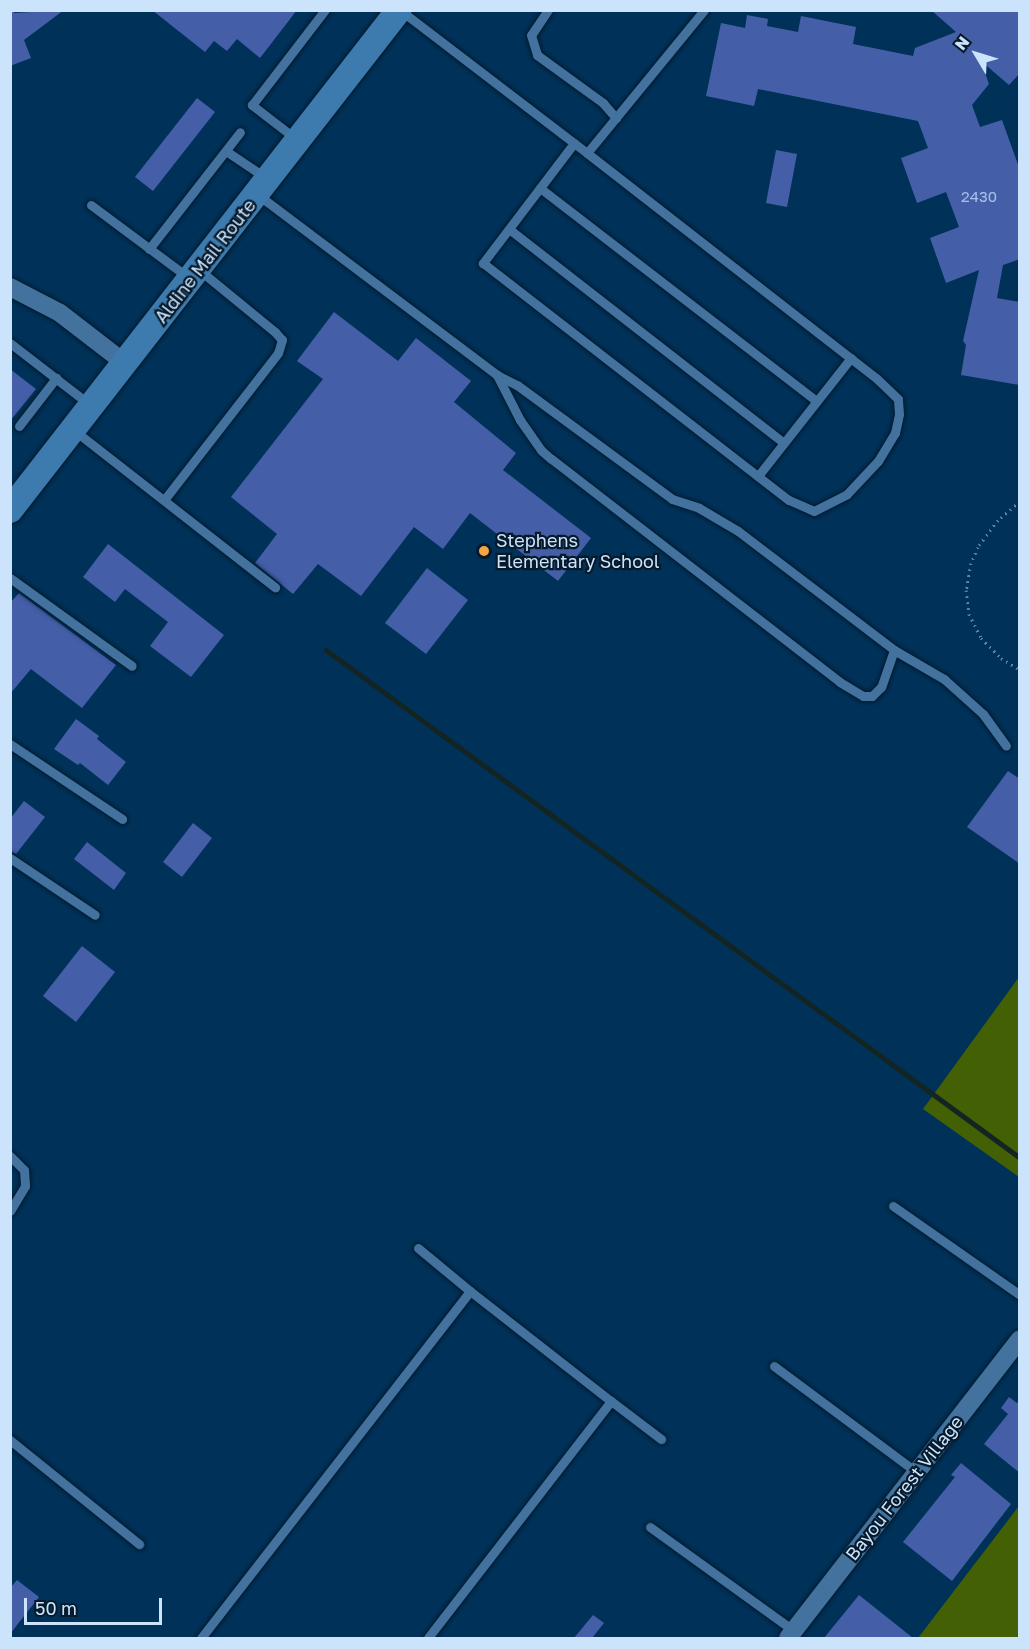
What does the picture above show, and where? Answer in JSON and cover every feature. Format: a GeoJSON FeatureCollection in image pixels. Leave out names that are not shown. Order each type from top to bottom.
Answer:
{"type":"FeatureCollection","features":[{"type":"Feature","properties":{"kind":"main road","name":"Aldine Mail Route"},"geometry":{"type":"LineString","coordinates":[[10,510],[399,10]]}},
{"type":"Feature","properties":{"kind":"street"},"geometry":{"type":"LineString","coordinates":[[10,287],[60,313],[125,363]]}},
{"type":"Feature","properties":{"kind":"street","name":"Bayou Forest Village"},"geometry":{"type":"LineString","coordinates":[[791,1635],[1020,1339]]}},
{"type":"Feature","properties":{"kind":"lane"},"geometry":{"type":"LineString","coordinates":[[298,140],[252,105],[326,10]]}},
{"type":"Feature","properties":{"kind":"lane"},"geometry":{"type":"LineString","coordinates":[[399,10],[588,153],[851,358],[898,399],[899,414],[895,433],[878,460],[847,494],[814,511],[789,500],[483,263],[574,143]]}},
{"type":"Feature","properties":{"kind":"lane"},"geometry":{"type":"LineString","coordinates":[[548,10],[531,35],[537,55],[603,103],[616,118]]}},
{"type":"Feature","properties":{"kind":"lane"},"geometry":{"type":"LineString","coordinates":[[588,153],[704,10]]}},
{"type":"Feature","properties":{"kind":"lane"},"geometry":{"type":"LineString","coordinates":[[149,249],[240,132]]}},
{"type":"Feature","properties":{"kind":"lane"},"geometry":{"type":"LineString","coordinates":[[225,151],[263,187],[496,375],[518,385],[672,499],[707,512],[738,531],[894,650],[944,679],[983,714],[1006,746]]}},
{"type":"Feature","properties":{"kind":"lane"},"geometry":{"type":"LineString","coordinates":[[540,188],[817,401]]}},
{"type":"Feature","properties":{"kind":"lane"},"geometry":{"type":"LineString","coordinates":[[91,206],[149,249],[194,274],[275,332],[282,340],[278,353],[164,500]]}},
{"type":"Feature","properties":{"kind":"lane"},"geometry":{"type":"LineString","coordinates":[[509,229],[784,443]]}},
{"type":"Feature","properties":{"kind":"lane"},"geometry":{"type":"LineString","coordinates":[[10,343],[92,406]]}},
{"type":"Feature","properties":{"kind":"lane"},"geometry":{"type":"LineString","coordinates":[[758,476],[851,358]]}},
{"type":"Feature","properties":{"kind":"lane"},"geometry":{"type":"LineString","coordinates":[[496,375],[520,420],[541,450],[840,682],[863,696],[872,696],[881,687],[894,650]]}},
{"type":"Feature","properties":{"kind":"lane"},"geometry":{"type":"LineString","coordinates":[[19,426],[56,378]]}},
{"type":"Feature","properties":{"kind":"lane"},"geometry":{"type":"LineString","coordinates":[[73,429],[275,587]]}},
{"type":"Feature","properties":{"kind":"lane"},"geometry":{"type":"LineString","coordinates":[[10,590],[14,580],[132,666]]}},
{"type":"Feature","properties":{"kind":"lane"},"geometry":{"type":"LineString","coordinates":[[10,744],[122,819]]}},
{"type":"Feature","properties":{"kind":"lane"},"geometry":{"type":"LineString","coordinates":[[10,858],[95,915]]}},
{"type":"Feature","properties":{"kind":"lane"},"geometry":{"type":"LineString","coordinates":[[10,1156],[24,1170],[25,1186],[10,1211]]}},
{"type":"Feature","properties":{"kind":"lane"},"geometry":{"type":"LineString","coordinates":[[893,1206],[1020,1295]]}},
{"type":"Feature","properties":{"kind":"lane"},"geometry":{"type":"LineString","coordinates":[[418,1248],[661,1439]]}},
{"type":"Feature","properties":{"kind":"lane"},"geometry":{"type":"LineString","coordinates":[[201,1638],[470,1291]]}},
{"type":"Feature","properties":{"kind":"lane"},"geometry":{"type":"LineString","coordinates":[[774,1366],[916,1472]]}},
{"type":"Feature","properties":{"kind":"lane"},"geometry":{"type":"LineString","coordinates":[[428,1638],[611,1401]]}},
{"type":"Feature","properties":{"kind":"lane"},"geometry":{"type":"LineString","coordinates":[[10,1440],[139,1544]]}},
{"type":"Feature","properties":{"kind":"lane"},"geometry":{"type":"LineString","coordinates":[[650,1527],[791,1635]]}},
{"type":"Feature","properties":{"kind":"path"},"geometry":{"type":"LineString","coordinates":[[1020,501],[998,520],[978,547],[971,562],[966,590],[969,614],[981,638],[1001,658],[1020,670]]}},
{"type":"Feature","properties":{"kind":"green space"},"geometry":{"type":"Polygon","coordinates":[[[1019,977],[1020,1177],[923,1109],[1019,977]]]}},
{"type":"Feature","properties":{"kind":"green space"},"geometry":{"type":"Polygon","coordinates":[[[1019,1506],[1019,1638],[918,1638],[1019,1506]]]}},
{"type":"Feature","properties":{"kind":"building"},"geometry":{"type":"Polygon","coordinates":[[[10,10],[15,13],[64,10],[24,40],[31,58],[10,66],[10,10]]]}},
{"type":"Feature","properties":{"kind":"building"},"geometry":{"type":"Polygon","coordinates":[[[152,10],[297,10],[260,58],[237,39],[227,51],[214,41],[205,52],[152,10]]]}},
{"type":"Feature","properties":{"kind":"building"},"geometry":{"type":"Polygon","coordinates":[[[931,10],[1020,10],[1020,73],[1009,85],[981,61],[989,84],[972,105],[980,127],[1002,120],[1020,170],[1020,259],[1003,265],[997,298],[1020,302],[1020,385],[961,375],[966,345],[963,341],[979,270],[946,283],[930,238],[959,227],[946,192],[917,203],[901,158],[928,148],[918,121],[758,89],[754,106],[706,96],[721,23],[745,28],[747,15],[768,19],[767,26],[798,32],[801,16],[856,27],[853,44],[913,56],[915,48],[956,32],[931,10]]]}},
{"type":"Feature","properties":{"kind":"building"},"geometry":{"type":"Polygon","coordinates":[[[197,98],[215,112],[153,191],[135,177],[197,98]]]}},
{"type":"Feature","properties":{"kind":"building"},"geometry":{"type":"Polygon","coordinates":[[[776,150],[797,154],[787,207],[766,203],[776,150]]]}},
{"type":"Feature","properties":{"kind":"building"},"geometry":{"type":"Polygon","coordinates":[[[334,312],[398,361],[416,338],[471,381],[454,402],[516,453],[503,470],[591,538],[558,581],[470,513],[443,549],[414,527],[361,596],[318,564],[293,594],[255,563],[277,534],[231,497],[323,379],[297,361],[334,312]]]}},
{"type":"Feature","properties":{"kind":"building"},"geometry":{"type":"Polygon","coordinates":[[[10,369],[36,389],[10,421],[10,369]]]}},
{"type":"Feature","properties":{"kind":"building"},"geometry":{"type":"Polygon","coordinates":[[[108,544],[224,635],[191,677],[150,646],[168,622],[125,589],[115,602],[83,577],[108,544]]]}},
{"type":"Feature","properties":{"kind":"building"},"geometry":{"type":"Polygon","coordinates":[[[427,568],[468,600],[426,654],[385,623],[427,568]]]}},
{"type":"Feature","properties":{"kind":"building"},"geometry":{"type":"Polygon","coordinates":[[[19,593],[116,665],[82,708],[31,669],[10,694],[10,603],[19,593]]]}},
{"type":"Feature","properties":{"kind":"building"},"geometry":{"type":"Polygon","coordinates":[[[76,719],[99,736],[97,739],[126,762],[108,785],[80,763],[78,765],[54,749],[76,719]]]}},
{"type":"Feature","properties":{"kind":"building"},"geometry":{"type":"Polygon","coordinates":[[[1008,771],[1020,779],[1020,864],[967,827],[1008,771]]]}},
{"type":"Feature","properties":{"kind":"building"},"geometry":{"type":"Polygon","coordinates":[[[24,801],[45,817],[16,854],[10,851],[10,819],[24,801]]]}},
{"type":"Feature","properties":{"kind":"building"},"geometry":{"type":"Polygon","coordinates":[[[193,823],[212,838],[182,877],[163,862],[193,823]]]}},
{"type":"Feature","properties":{"kind":"building"},"geometry":{"type":"Polygon","coordinates":[[[87,842],[126,873],[114,890],[74,859],[87,842]]]}},
{"type":"Feature","properties":{"kind":"building"},"geometry":{"type":"Polygon","coordinates":[[[82,946],[115,972],[76,1022],[43,996],[82,946]]]}},
{"type":"Feature","properties":{"kind":"building"},"geometry":{"type":"Polygon","coordinates":[[[1009,1397],[1017,1403],[1020,1399],[1020,1473],[984,1444],[1008,1414],[1001,1408],[1009,1397]]]}},
{"type":"Feature","properties":{"kind":"building"},"geometry":{"type":"Polygon","coordinates":[[[961,1463],[1011,1504],[952,1581],[903,1542],[955,1477],[951,1475],[961,1463]]]}},
{"type":"Feature","properties":{"kind":"building"},"geometry":{"type":"Polygon","coordinates":[[[17,1580],[39,1597],[10,1634],[10,1588],[17,1580]]]}},
{"type":"Feature","properties":{"kind":"building"},"geometry":{"type":"Polygon","coordinates":[[[859,1595],[913,1638],[824,1638],[859,1595]]]}},
{"type":"Feature","properties":{"kind":"building"},"geometry":{"type":"Polygon","coordinates":[[[593,1615],[604,1623],[592,1638],[574,1638],[593,1615]]]}},
{"type":"Feature","properties":{"kind":"waterway"},"geometry":{"type":"LineString","coordinates":[[326,650],[1020,1158]]}},
{"type":"Feature","properties":{"kind":"place","name":"Stephens Elementary School"},"geometry":{"type":"Point","coordinates":[484,551]}}]}
